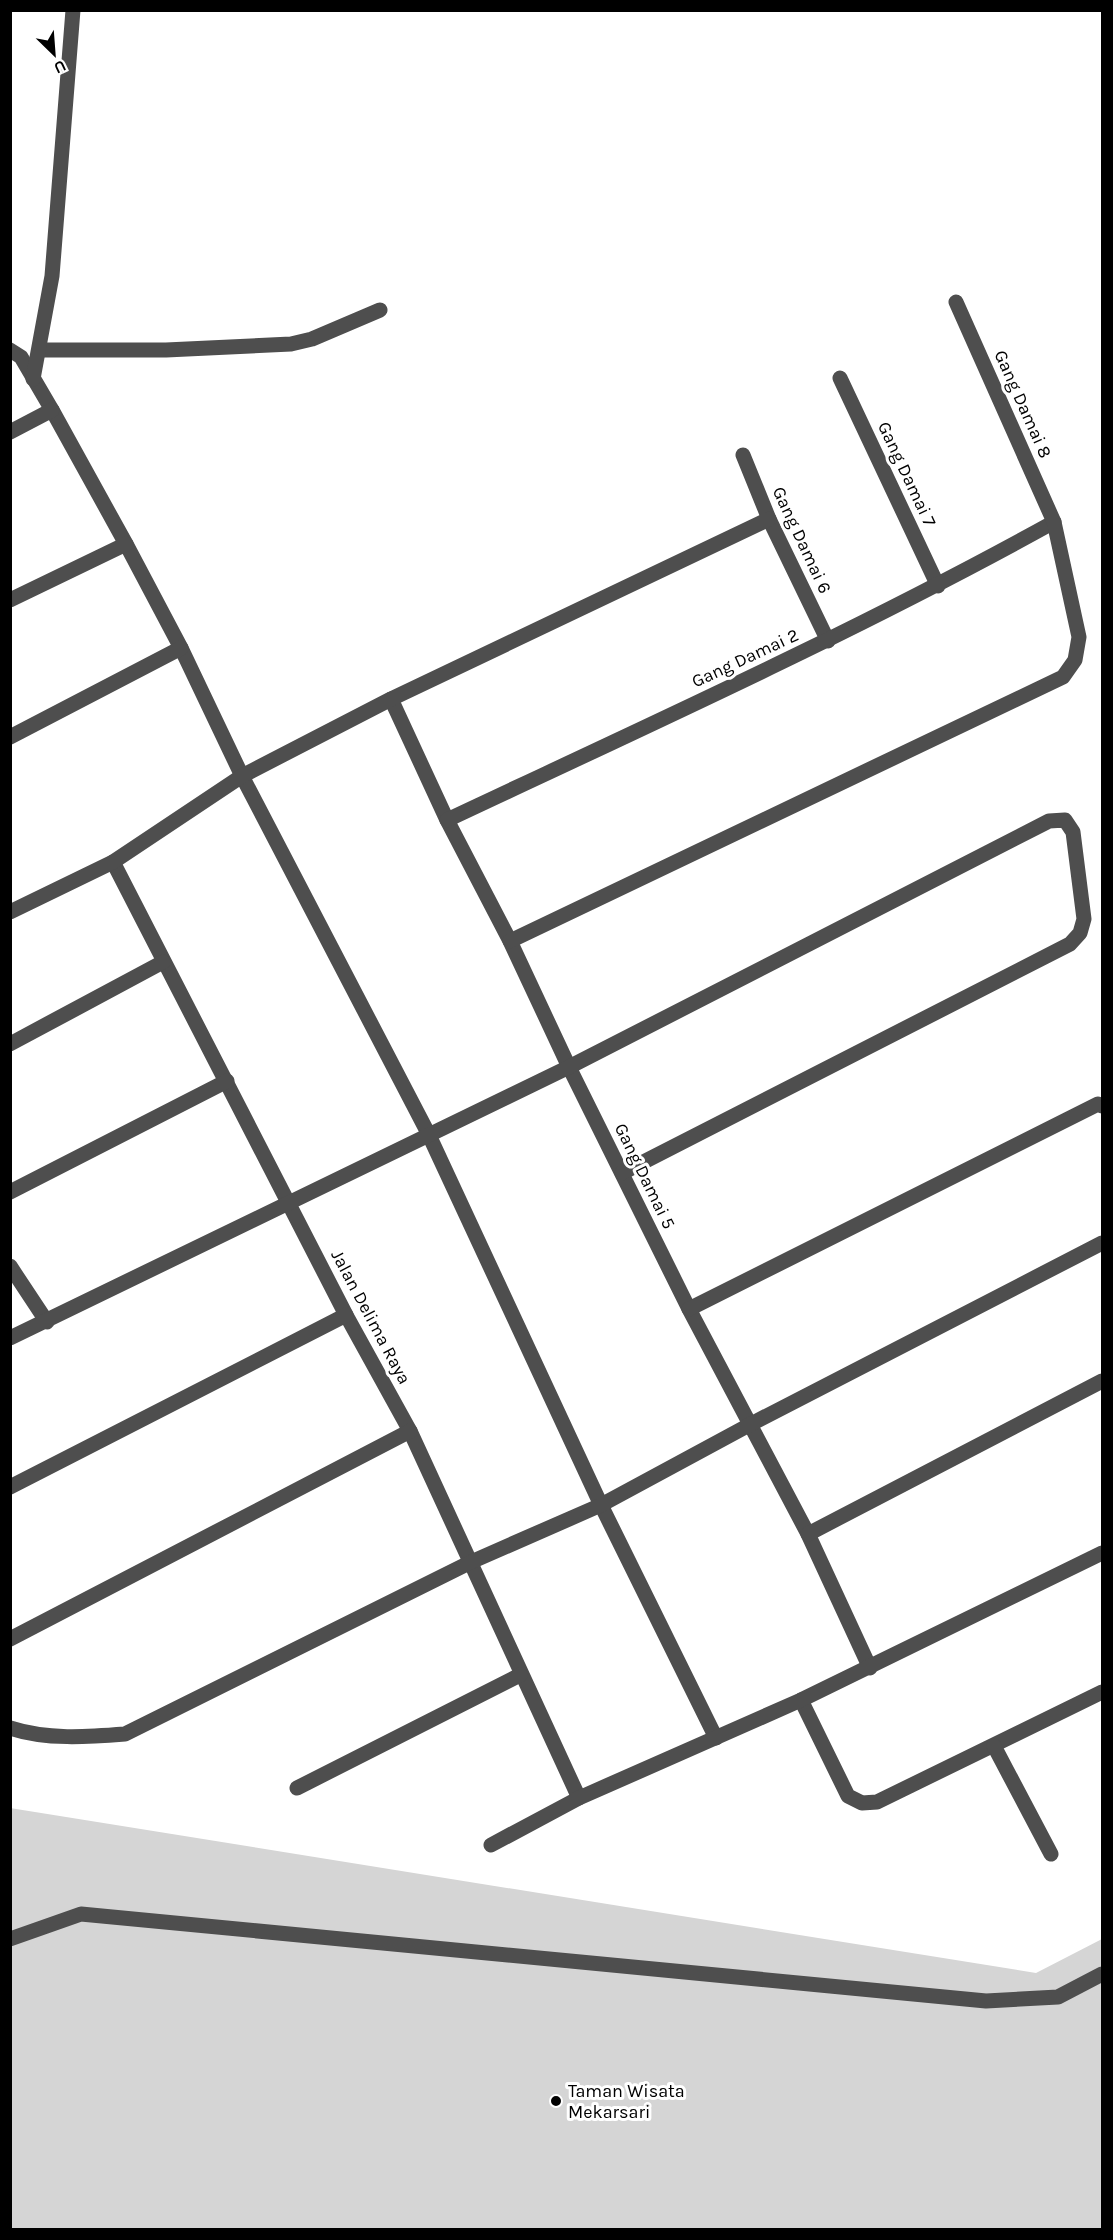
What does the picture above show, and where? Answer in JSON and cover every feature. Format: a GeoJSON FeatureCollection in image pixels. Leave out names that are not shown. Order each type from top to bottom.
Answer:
{"type":"FeatureCollection","features":[{"type":"Feature","properties":{"kind":"street"},"geometry":{"type":"LineString","coordinates":[[33,379],[52,276],[73,10]]}},
{"type":"Feature","properties":{"kind":"street","name":"Gang Damai 8"},"geometry":{"type":"LineString","coordinates":[[510,941],[1064,678],[1075,660],[1079,637],[1054,522],[956,302]]}},
{"type":"Feature","properties":{"kind":"street"},"geometry":{"type":"LineString","coordinates":[[39,350],[166,350],[291,344],[312,339],[380,310]]}},
{"type":"Feature","properties":{"kind":"street"},"geometry":{"type":"LineString","coordinates":[[10,350],[21,357],[126,544],[181,648],[242,776],[428,1133],[601,1505],[716,1738]]}},
{"type":"Feature","properties":{"kind":"street","name":"Gang Damai 7"},"geometry":{"type":"LineString","coordinates":[[840,378],[938,586]]}},
{"type":"Feature","properties":{"kind":"street"},"geometry":{"type":"LineString","coordinates":[[10,432],[52,410]]}},
{"type":"Feature","properties":{"kind":"street","name":"Gang Damai 6"},"geometry":{"type":"LineString","coordinates":[[743,455],[769,519],[828,641]]}},
{"type":"Feature","properties":{"kind":"street"},"geometry":{"type":"LineString","coordinates":[[10,912],[113,862],[242,776],[391,699],[769,519]]}},
{"type":"Feature","properties":{"kind":"street","name":"Gang Damai 2"},"geometry":{"type":"LineString","coordinates":[[447,820],[828,641],[938,586],[1054,522]]}},
{"type":"Feature","properties":{"kind":"street"},"geometry":{"type":"LineString","coordinates":[[10,600],[126,544]]}},
{"type":"Feature","properties":{"kind":"street"},"geometry":{"type":"LineString","coordinates":[[10,737],[181,648]]}},
{"type":"Feature","properties":{"kind":"street","name":"Gang Damai 5"},"geometry":{"type":"LineString","coordinates":[[391,699],[447,820],[510,941],[568,1067],[689,1309],[808,1534],[870,1668]]}},
{"type":"Feature","properties":{"kind":"street"},"geometry":{"type":"LineString","coordinates":[[10,1338],[568,1067],[1049,821],[1065,820],[1073,832],[1084,919],[1080,933],[1070,944],[622,1173]]}},
{"type":"Feature","properties":{"kind":"street","name":"Jalan Delima Raya"},"geometry":{"type":"LineString","coordinates":[[113,862],[346,1315],[410,1431],[579,1798]]}},
{"type":"Feature","properties":{"kind":"street"},"geometry":{"type":"LineString","coordinates":[[10,1044],[163,962]]}},
{"type":"Feature","properties":{"kind":"street"},"geometry":{"type":"LineString","coordinates":[[10,1192],[227,1081]]}},
{"type":"Feature","properties":{"kind":"street"},"geometry":{"type":"LineString","coordinates":[[689,1309],[1098,1104],[1102,1106]]}},
{"type":"Feature","properties":{"kind":"street"},"geometry":{"type":"LineString","coordinates":[[10,1728],[23,1732],[77,1738],[124,1734],[471,1562],[601,1505],[751,1424],[1102,1243]]}},
{"type":"Feature","properties":{"kind":"street"},"geometry":{"type":"LineString","coordinates":[[10,1266],[47,1322]]}},
{"type":"Feature","properties":{"kind":"street"},"geometry":{"type":"LineString","coordinates":[[10,1487],[346,1315]]}},
{"type":"Feature","properties":{"kind":"street"},"geometry":{"type":"LineString","coordinates":[[808,1534],[1102,1381]]}},
{"type":"Feature","properties":{"kind":"street"},"geometry":{"type":"LineString","coordinates":[[10,1639],[410,1431]]}},
{"type":"Feature","properties":{"kind":"street"},"geometry":{"type":"LineString","coordinates":[[491,1845],[579,1798],[870,1668],[1102,1553]]}},
{"type":"Feature","properties":{"kind":"street"},"geometry":{"type":"LineString","coordinates":[[297,1788],[520,1674]]}},
{"type":"Feature","properties":{"kind":"street"},"geometry":{"type":"LineString","coordinates":[[801,1700],[848,1796],[862,1803],[877,1802],[1102,1692]]}},
{"type":"Feature","properties":{"kind":"street"},"geometry":{"type":"LineString","coordinates":[[994,1746],[1051,1854]]}},
{"type":"Feature","properties":{"kind":"street"},"geometry":{"type":"LineString","coordinates":[[10,1939],[81,1914],[987,2001],[1058,1997],[1102,1974]]}},
{"type":"Feature","properties":{"kind":"shaded area","name":"Taman Wisata Mekarsari"},"geometry":{"type":"Polygon","coordinates":[[[10,1808],[1036,1973],[1102,1939],[1102,2229],[11,2229],[10,1808]]]}},
{"type":"Feature","properties":{"kind":"place","name":"Taman Wisata Mekarsari"},"geometry":{"type":"Point","coordinates":[556,2101]}}]}
